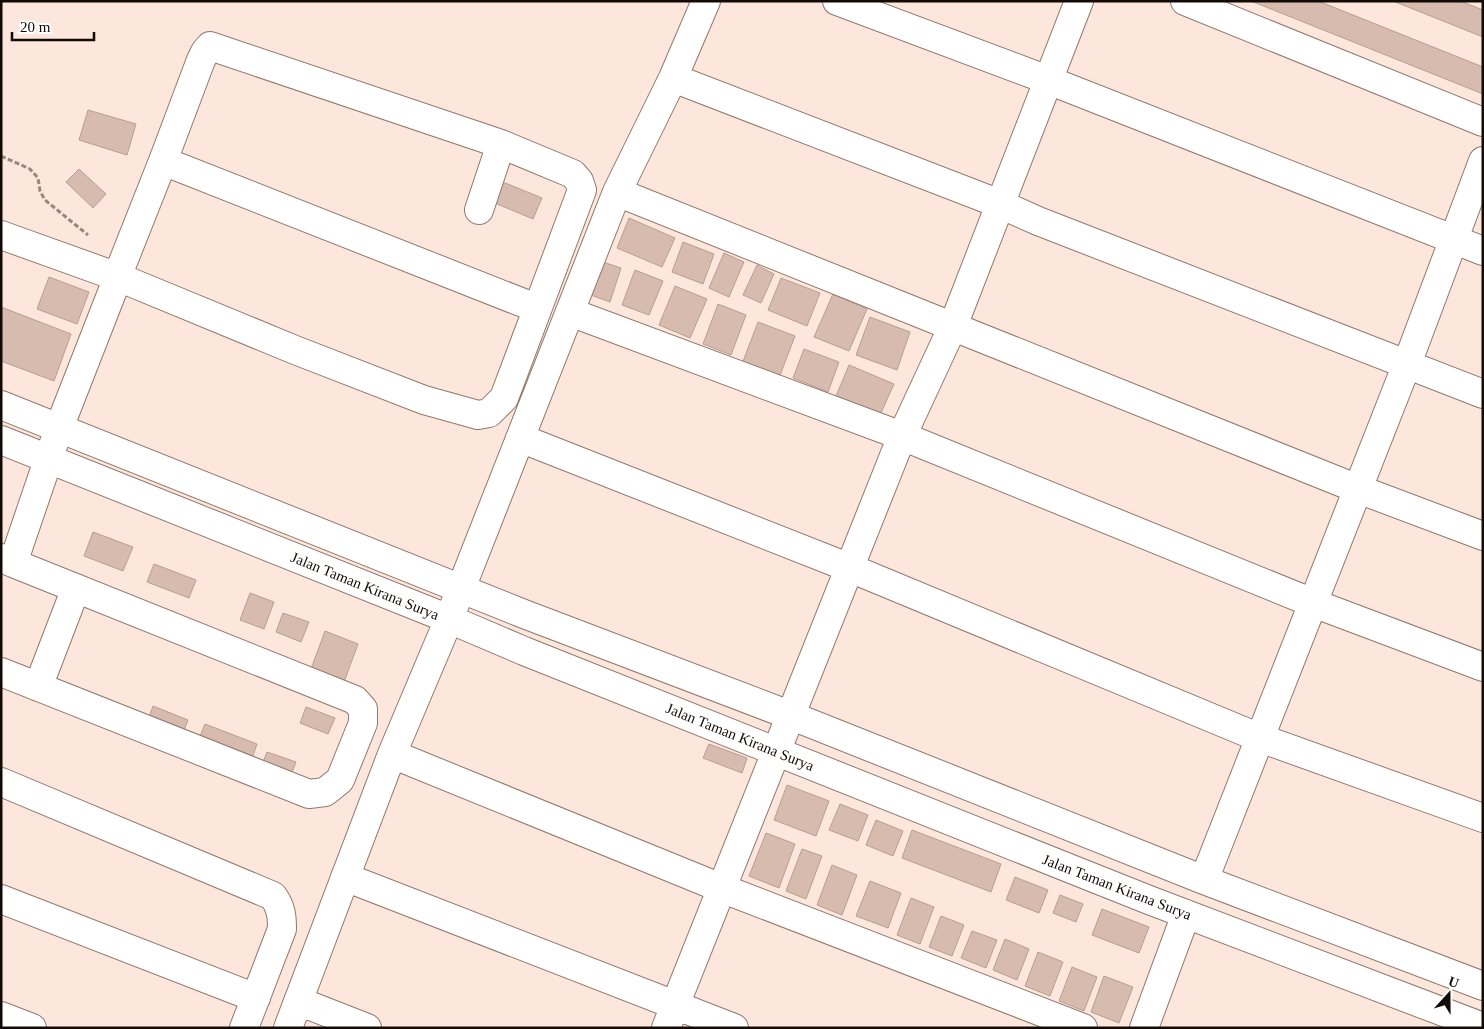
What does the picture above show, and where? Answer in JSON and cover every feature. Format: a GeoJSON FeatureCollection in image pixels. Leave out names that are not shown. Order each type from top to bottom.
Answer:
{"type":"FeatureCollection","features":[{"type":"Feature","properties":{"kind":"street"},"geometry":{"type":"LineString","coordinates":[[288,1028],[392,754],[449,619],[617,192],[673,78],[706,1]]}},
{"type":"Feature","properties":{"kind":"street"},"geometry":{"type":"LineString","coordinates":[[837,1],[1048,80],[1483,251]]}},
{"type":"Feature","properties":{"kind":"street"},"geometry":{"type":"LineString","coordinates":[[670,1016],[792,716],[902,436],[953,326],[1079,1]]}},
{"type":"Feature","properties":{"kind":"street"},"geometry":{"type":"LineString","coordinates":[[1185,1],[1483,122]]}},
{"type":"Feature","properties":{"kind":"street"},"geometry":{"type":"LineString","coordinates":[[1,235],[118,277],[424,400],[478,415],[489,413],[504,398],[536,308],[582,190],[579,181],[573,174],[501,144],[210,46],[201,60],[164,161],[120,267],[118,277],[59,428],[49,459],[7,560],[355,700],[363,709],[363,723],[340,780],[325,792],[309,794],[1,672]]}},
{"type":"Feature","properties":{"kind":"street"},"geometry":{"type":"LineString","coordinates":[[673,78],[1483,394]]}},
{"type":"Feature","properties":{"kind":"street"},"geometry":{"type":"LineString","coordinates":[[479,210],[501,144]]}},
{"type":"Feature","properties":{"kind":"street"},"geometry":{"type":"LineString","coordinates":[[164,161],[536,308]]}},
{"type":"Feature","properties":{"kind":"street"},"geometry":{"type":"LineString","coordinates":[[1204,880],[1407,364],[1483,161]]}},
{"type":"Feature","properties":{"kind":"street"},"geometry":{"type":"LineString","coordinates":[[617,192],[1358,489],[1483,536]]}},
{"type":"Feature","properties":{"kind":"street"},"geometry":{"type":"LineString","coordinates":[[570,312],[902,436],[1314,602],[1483,667]]}},
{"type":"Feature","properties":{"kind":"street"},"geometry":{"type":"LineString","coordinates":[[1,405],[1204,880],[1483,986]]}},
{"type":"Feature","properties":{"kind":"street"},"geometry":{"type":"LineString","coordinates":[[520,438],[850,568],[1260,738],[1483,818]]}},
{"type":"Feature","properties":{"kind":"street","name":"Jalan Taman Kirana Surya"},"geometry":{"type":"LineString","coordinates":[[1,440],[449,619],[524,651],[1186,914],[1483,1026]]}},
{"type":"Feature","properties":{"kind":"street"},"geometry":{"type":"LineString","coordinates":[[38,687],[76,588]]}},
{"type":"Feature","properties":{"kind":"street"},"geometry":{"type":"LineString","coordinates":[[392,754],[721,888],[1083,1028]]}},
{"type":"Feature","properties":{"kind":"street"},"geometry":{"type":"LineString","coordinates":[[1,782],[273,896],[281,910],[282,930],[244,1028]]}},
{"type":"Feature","properties":{"kind":"street"},"geometry":{"type":"LineString","coordinates":[[345,877],[670,1016],[734,1028]]}},
{"type":"Feature","properties":{"kind":"street"},"geometry":{"type":"LineString","coordinates":[[1,899],[256,998]]}},
{"type":"Feature","properties":{"kind":"street"},"geometry":{"type":"LineString","coordinates":[[1144,1028],[1186,914]]}},
{"type":"Feature","properties":{"kind":"street"},"geometry":{"type":"LineString","coordinates":[[298,1001],[367,1028]]}},
{"type":"Feature","properties":{"kind":"street"},"geometry":{"type":"LineString","coordinates":[[1,1016],[32,1028]]}},
{"type":"Feature","properties":{"kind":"path"},"geometry":{"type":"LineString","coordinates":[[1,156],[30,169],[38,178],[40,192],[45,200],[89,236]]}},
{"type":"Feature","properties":{"kind":"building"},"geometry":{"type":"Polygon","coordinates":[[[1251,1],[1318,1],[1483,67],[1483,94],[1251,1]]]}},
{"type":"Feature","properties":{"kind":"building"},"geometry":{"type":"Polygon","coordinates":[[[1393,1],[1460,1],[1483,10],[1483,37],[1393,1]]]}},
{"type":"Feature","properties":{"kind":"building"},"geometry":{"type":"Polygon","coordinates":[[[88,110],[136,124],[127,155],[79,140],[88,110]]]}},
{"type":"Feature","properties":{"kind":"building"},"geometry":{"type":"Polygon","coordinates":[[[79,169],[106,194],[93,208],[66,182],[79,169]]]}},
{"type":"Feature","properties":{"kind":"building"},"geometry":{"type":"Polygon","coordinates":[[[498,180],[542,198],[533,219],[490,201],[498,180]]]}},
{"type":"Feature","properties":{"kind":"building"},"geometry":{"type":"Polygon","coordinates":[[[629,218],[675,238],[662,267],[617,248],[629,218]]]}},
{"type":"Feature","properties":{"kind":"building"},"geometry":{"type":"Polygon","coordinates":[[[683,242],[714,254],[703,284],[672,272],[683,242]]]}},
{"type":"Feature","properties":{"kind":"building"},"geometry":{"type":"Polygon","coordinates":[[[724,253],[744,262],[729,297],[709,288],[724,253]]]}},
{"type":"Feature","properties":{"kind":"building"},"geometry":{"type":"Polygon","coordinates":[[[600,261],[621,268],[610,302],[588,294],[600,261]]]}},
{"type":"Feature","properties":{"kind":"building"},"geometry":{"type":"Polygon","coordinates":[[[757,265],[774,274],[761,303],[743,295],[757,265]]]}},
{"type":"Feature","properties":{"kind":"building"},"geometry":{"type":"Polygon","coordinates":[[[635,270],[663,281],[649,315],[622,305],[635,270]]]}},
{"type":"Feature","properties":{"kind":"building"},"geometry":{"type":"Polygon","coordinates":[[[49,277],[89,292],[77,324],[37,309],[49,277]]]}},
{"type":"Feature","properties":{"kind":"building"},"geometry":{"type":"Polygon","coordinates":[[[781,278],[820,293],[807,326],[768,310],[781,278]]]}},
{"type":"Feature","properties":{"kind":"building"},"geometry":{"type":"Polygon","coordinates":[[[675,286],[707,299],[690,338],[659,325],[675,286]]]}},
{"type":"Feature","properties":{"kind":"building"},"geometry":{"type":"Polygon","coordinates":[[[833,294],[867,309],[849,351],[814,337],[833,294]]]}},
{"type":"Feature","properties":{"kind":"building"},"geometry":{"type":"Polygon","coordinates":[[[718,304],[746,315],[731,355],[703,344],[718,304]]]}},
{"type":"Feature","properties":{"kind":"building"},"geometry":{"type":"Polygon","coordinates":[[[1,307],[71,334],[54,381],[1,361],[1,307]]]}},
{"type":"Feature","properties":{"kind":"building"},"geometry":{"type":"Polygon","coordinates":[[[870,317],[910,332],[897,370],[856,355],[870,317]]]}},
{"type":"Feature","properties":{"kind":"building"},"geometry":{"type":"Polygon","coordinates":[[[758,322],[795,336],[779,378],[742,364],[758,322]]]}},
{"type":"Feature","properties":{"kind":"building"},"geometry":{"type":"Polygon","coordinates":[[[804,349],[839,362],[828,392],[793,378],[804,349]]]}},
{"type":"Feature","properties":{"kind":"building"},"geometry":{"type":"Polygon","coordinates":[[[849,365],[894,384],[880,415],[836,396],[849,365]]]}},
{"type":"Feature","properties":{"kind":"building"},"geometry":{"type":"Polygon","coordinates":[[[93,532],[133,547],[123,571],[84,556],[93,532]]]}},
{"type":"Feature","properties":{"kind":"building"},"geometry":{"type":"Polygon","coordinates":[[[154,564],[196,580],[189,598],[147,582],[154,564]]]}},
{"type":"Feature","properties":{"kind":"building"},"geometry":{"type":"Polygon","coordinates":[[[250,593],[274,602],[264,629],[240,620],[250,593]]]}},
{"type":"Feature","properties":{"kind":"building"},"geometry":{"type":"Polygon","coordinates":[[[283,613],[309,622],[301,642],[276,632],[283,613]]]}},
{"type":"Feature","properties":{"kind":"building"},"geometry":{"type":"Polygon","coordinates":[[[325,631],[358,644],[344,682],[311,669],[325,631]]]}},
{"type":"Feature","properties":{"kind":"building"},"geometry":{"type":"Polygon","coordinates":[[[153,706],[188,720],[183,733],[148,720],[153,706]]]}},
{"type":"Feature","properties":{"kind":"building"},"geometry":{"type":"Polygon","coordinates":[[[306,707],[335,718],[328,734],[300,723],[306,707]]]}},
{"type":"Feature","properties":{"kind":"building"},"geometry":{"type":"Polygon","coordinates":[[[205,724],[257,744],[251,761],[198,741],[205,724]]]}},
{"type":"Feature","properties":{"kind":"building"},"geometry":{"type":"Polygon","coordinates":[[[709,744],[747,758],[742,773],[703,758],[709,744]]]}},
{"type":"Feature","properties":{"kind":"building"},"geometry":{"type":"Polygon","coordinates":[[[267,752],[296,762],[289,780],[260,769],[267,752]]]}},
{"type":"Feature","properties":{"kind":"building"},"geometry":{"type":"Polygon","coordinates":[[[787,785],[829,801],[816,836],[774,820],[787,785]]]}},
{"type":"Feature","properties":{"kind":"building"},"geometry":{"type":"Polygon","coordinates":[[[840,804],[868,815],[858,841],[829,830],[840,804]]]}},
{"type":"Feature","properties":{"kind":"building"},"geometry":{"type":"Polygon","coordinates":[[[876,820],[903,831],[893,856],[866,845],[876,820]]]}},
{"type":"Feature","properties":{"kind":"building"},"geometry":{"type":"Polygon","coordinates":[[[912,830],[1001,864],[991,892],[902,858],[912,830]]]}},
{"type":"Feature","properties":{"kind":"building"},"geometry":{"type":"Polygon","coordinates":[[[766,833],[795,844],[779,888],[749,876],[766,833]]]}},
{"type":"Feature","properties":{"kind":"building"},"geometry":{"type":"Polygon","coordinates":[[[802,849],[822,856],[806,899],[786,891],[802,849]]]}},
{"type":"Feature","properties":{"kind":"building"},"geometry":{"type":"Polygon","coordinates":[[[832,865],[857,875],[842,915],[817,905],[832,865]]]}},
{"type":"Feature","properties":{"kind":"building"},"geometry":{"type":"Polygon","coordinates":[[[1015,877],[1048,890],[1039,913],[1006,900],[1015,877]]]}},
{"type":"Feature","properties":{"kind":"building"},"geometry":{"type":"Polygon","coordinates":[[[870,881],[901,893],[888,928],[856,916],[870,881]]]}},
{"type":"Feature","properties":{"kind":"building"},"geometry":{"type":"Polygon","coordinates":[[[1060,895],[1083,904],[1076,922],[1053,913],[1060,895]]]}},
{"type":"Feature","properties":{"kind":"building"},"geometry":{"type":"Polygon","coordinates":[[[911,898],[934,907],[920,944],[897,935],[911,898]]]}},
{"type":"Feature","properties":{"kind":"building"},"geometry":{"type":"Polygon","coordinates":[[[1102,909],[1149,927],[1139,953],[1092,935],[1102,909]]]}},
{"type":"Feature","properties":{"kind":"building"},"geometry":{"type":"Polygon","coordinates":[[[941,916],[964,925],[952,956],[929,947],[941,916]]]}},
{"type":"Feature","properties":{"kind":"building"},"geometry":{"type":"Polygon","coordinates":[[[972,931],[997,940],[986,968],[961,958],[972,931]]]}},
{"type":"Feature","properties":{"kind":"building"},"geometry":{"type":"Polygon","coordinates":[[[1005,939],[1029,949],[1017,980],[993,970],[1005,939]]]}},
{"type":"Feature","properties":{"kind":"building"},"geometry":{"type":"Polygon","coordinates":[[[1038,952],[1063,962],[1050,996],[1025,986],[1038,952]]]}},
{"type":"Feature","properties":{"kind":"building"},"geometry":{"type":"Polygon","coordinates":[[[1072,967],[1097,977],[1084,1011],[1059,1001],[1072,967]]]}},
{"type":"Feature","properties":{"kind":"building"},"geometry":{"type":"Polygon","coordinates":[[[1104,976],[1133,987],[1119,1023],[1091,1012],[1104,976]]]}}]}
